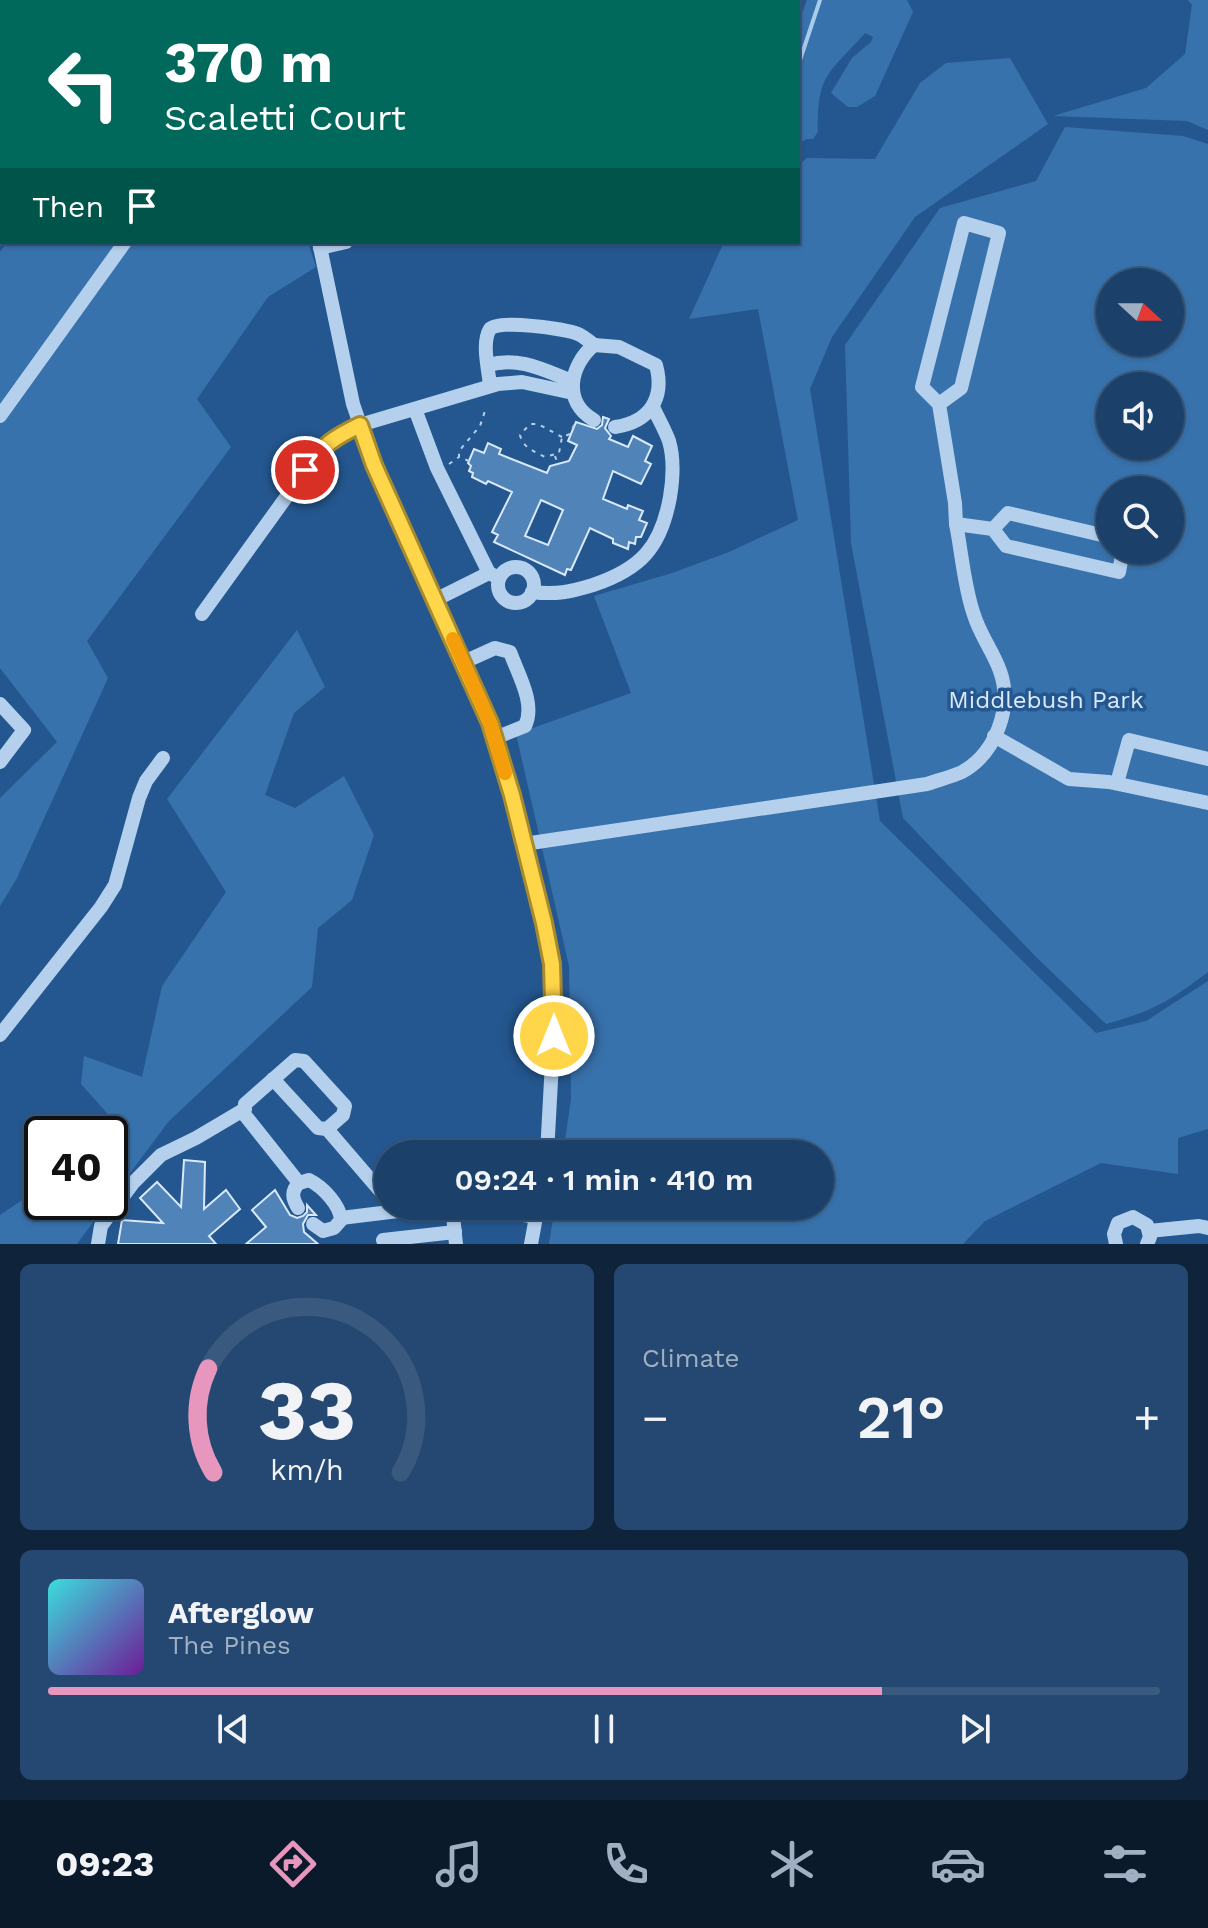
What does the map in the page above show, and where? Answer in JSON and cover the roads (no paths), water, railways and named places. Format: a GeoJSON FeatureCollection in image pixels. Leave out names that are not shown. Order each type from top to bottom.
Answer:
{"type":"FeatureCollection","features":[{"type":"Feature","properties":{"kind":"street"},"geometry":{"type":"LineString","coordinates":[[458,0],[471,0]]}},
{"type":"Feature","properties":{"kind":"street"},"geometry":{"type":"LineString","coordinates":[[524,844],[927,784],[963,771],[985,752],[1002,724],[1006,693],[1000,669],[981,635],[973,612],[956,524],[939,404],[922,387],[964,223],[999,233],[961,388],[939,404]]}},
{"type":"Feature","properties":{"kind":"street"},"geometry":{"type":"LineString","coordinates":[[0,416],[124,244]]}},
{"type":"Feature","properties":{"kind":"street"},"geometry":{"type":"LineString","coordinates":[[319,245],[360,425],[374,465],[464,662],[495,738],[524,844],[552,964],[555,1007],[548,1140]]}},
{"type":"Feature","properties":{"kind":"street"},"geometry":{"type":"LineString","coordinates":[[490,386],[487,339],[495,325],[512,324],[577,333],[594,345],[619,347],[656,365],[660,379],[659,394],[653,407],[643,418],[630,425],[615,427]]}},
{"type":"Feature","properties":{"kind":"street"},"geometry":{"type":"LineString","coordinates":[[594,345],[583,354],[575,367],[573,387],[579,406],[594,420]]}},
{"type":"Feature","properties":{"kind":"street"},"geometry":{"type":"LineString","coordinates":[[488,365],[498,362],[526,363],[573,387]]}},
{"type":"Feature","properties":{"kind":"street"},"geometry":{"type":"LineString","coordinates":[[202,614],[323,446],[334,437],[360,425],[490,386],[522,382],[573,387]]}},
{"type":"Feature","properties":{"kind":"street"},"geometry":{"type":"LineString","coordinates":[[532,592],[557,595],[617,577],[642,559],[653,544],[667,510],[672,460],[669,442],[653,407]]}},
{"type":"Feature","properties":{"kind":"street"},"geometry":{"type":"LineString","coordinates":[[415,409],[437,468],[494,576],[499,591],[512,602],[524,601],[532,592],[533,580],[522,568],[510,568],[494,576],[435,600]]}},
{"type":"Feature","properties":{"kind":"street"},"geometry":{"type":"LineString","coordinates":[[993,529],[1008,513],[1096,534]]}},
{"type":"Feature","properties":{"kind":"street"},"geometry":{"type":"LineString","coordinates":[[956,524],[993,529],[1006,546],[1119,572],[1120,564]]}},
{"type":"Feature","properties":{"kind":"street"},"geometry":{"type":"LineString","coordinates":[[464,662],[495,648],[510,652],[525,691],[530,716],[525,726],[495,738]]}},
{"type":"Feature","properties":{"kind":"street"},"geometry":{"type":"LineString","coordinates":[[0,704],[24,730],[1,760]]}},
{"type":"Feature","properties":{"kind":"street"},"geometry":{"type":"LineString","coordinates":[[994,736],[1069,779],[1117,783],[1208,803]]}},
{"type":"Feature","properties":{"kind":"street"},"geometry":{"type":"LineString","coordinates":[[1117,783],[1129,740],[1208,759]]}},
{"type":"Feature","properties":{"kind":"street"},"geometry":{"type":"LineString","coordinates":[[0,1035],[115,885],[139,798],[146,781],[163,758]]}},
{"type":"Feature","properties":{"kind":"street"},"geometry":{"type":"LineString","coordinates":[[299,1183],[244,1114],[245,1104],[295,1060],[304,1061],[345,1106],[343,1115],[327,1129]]}},
{"type":"Feature","properties":{"kind":"street"},"geometry":{"type":"LineString","coordinates":[[273,1079],[318,1128],[327,1129],[374,1189]]}},
{"type":"Feature","properties":{"kind":"street"},"geometry":{"type":"LineString","coordinates":[[98,1244],[101,1226],[133,1183],[161,1155],[245,1109]]}},
{"type":"Feature","properties":{"kind":"street"},"geometry":{"type":"LineString","coordinates":[[298,1208],[293,1196],[299,1183],[309,1180],[339,1210],[341,1218],[338,1225],[329,1231],[323,1231],[313,1224]]}},
{"type":"Feature","properties":{"kind":"street"},"geometry":{"type":"LineString","coordinates":[[341,1218],[374,1211]]}},
{"type":"Feature","properties":{"kind":"street"},"geometry":{"type":"LineString","coordinates":[[1116,1244],[1115,1228],[1127,1217],[1143,1220],[1148,1237],[1199,1226],[1208,1228]]}},
{"type":"Feature","properties":{"kind":"street"},"geometry":{"type":"LineString","coordinates":[[387,1220],[383,1242],[456,1238]]}},
{"type":"Feature","properties":{"kind":"street"},"geometry":{"type":"LineString","coordinates":[[531,1244],[536,1220]]}},
{"type":"Feature","properties":{"kind":"waterway"},"geometry":{"type":"LineString","coordinates":[[800,60],[820,0]]}},
{"type":"Feature","properties":{"kind":"park label","name":"Middlebush Park"},"geometry":{"type":"Point","coordinates":[1046,700]}}]}
